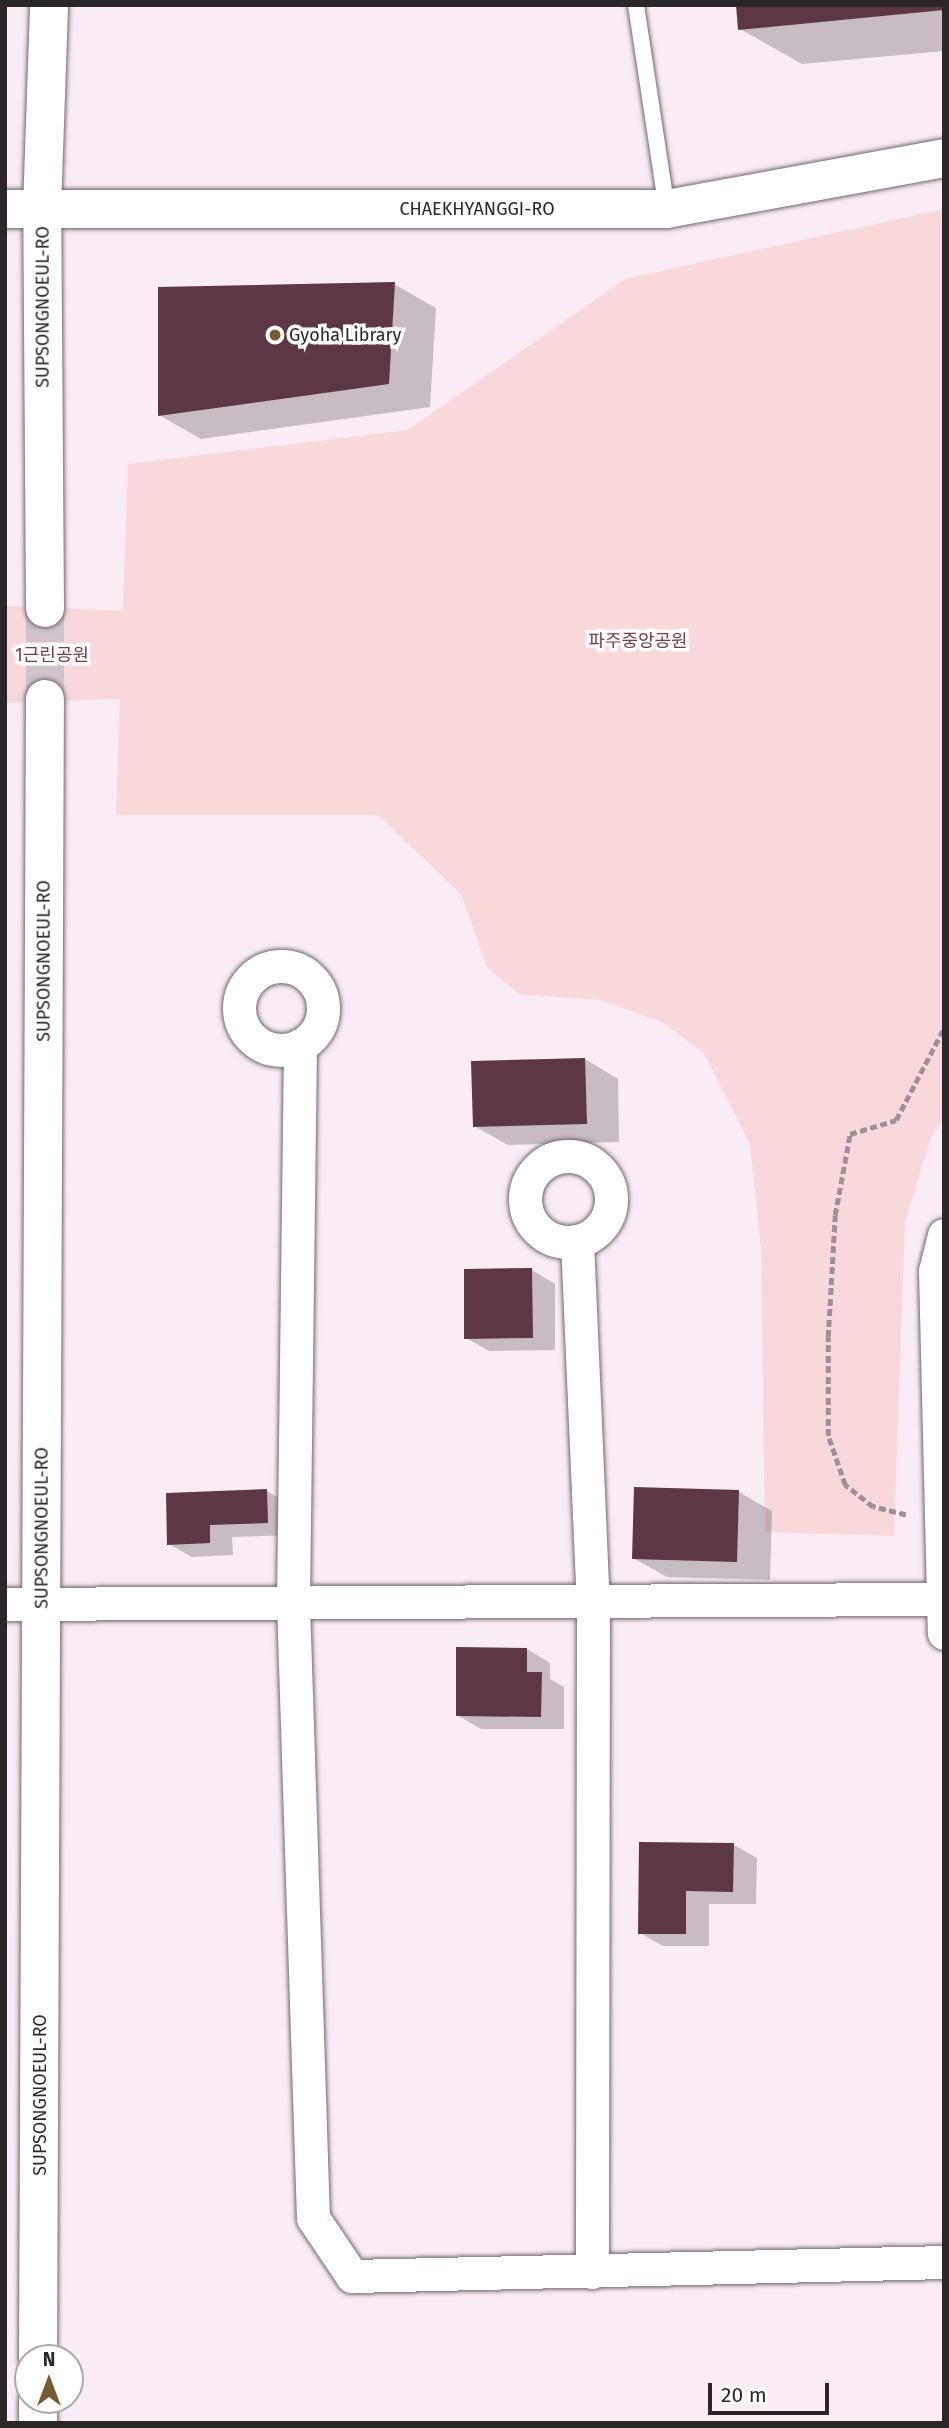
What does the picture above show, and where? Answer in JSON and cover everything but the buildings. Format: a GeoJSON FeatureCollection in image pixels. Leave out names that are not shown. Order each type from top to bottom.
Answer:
{"type":"FeatureCollection","features":[{"type":"Feature","properties":{"kind":"street","name":"SUPSONGNOEUL-RO"},"geometry":{"type":"LineString","coordinates":[[45,608],[24,209],[49,5]]}},
{"type":"Feature","properties":{"kind":"street","name":"CHAEKHYANGGI-RO"},"geometry":{"type":"LineString","coordinates":[[24,209],[667,209],[944,158]]}},
{"type":"Feature","properties":{"kind":"street","name":"SUPSONGNOEUL-RO"},"geometry":{"type":"LineString","coordinates":[[38,2344],[24,1604],[45,699]]}},
{"type":"Feature","properties":{"kind":"street"},"geometry":{"type":"LineString","coordinates":[[300,1045],[293,1603],[313,2218],[352,2276],[944,2262]]}},
{"type":"Feature","properties":{"kind":"street"},"geometry":{"type":"LineString","coordinates":[[944,1236],[940,1271],[940,1523],[944,1633]]}},
{"type":"Feature","properties":{"kind":"street"},"geometry":{"type":"LineString","coordinates":[[577,1241],[593,1601],[592,2272]]}},
{"type":"Feature","properties":{"kind":"street"},"geometry":{"type":"LineString","coordinates":[[24,1604],[944,1599]]}},
{"type":"Feature","properties":{"kind":"lane"},"geometry":{"type":"LineString","coordinates":[[636,5],[667,209]]}},
{"type":"Feature","properties":{"kind":"path"},"geometry":{"type":"LineString","coordinates":[[940,1523],[873,1507],[845,1485],[828,1436],[828,1337],[835,1215],[850,1134],[896,1120],[944,1028]]}},
{"type":"Feature","properties":{"kind":"green space","name":"파주중앙공원"},"geometry":{"type":"Polygon","coordinates":[[[944,209],[944,1119],[931,1137],[905,1223],[894,1536],[765,1532],[761,1249],[750,1144],[704,1053],[662,1022],[600,1000],[519,994],[487,967],[461,894],[378,815],[116,815],[120,699],[5,703],[5,606],[123,611],[128,464],[408,430],[625,279],[944,209]]]}},
{"type":"Feature","properties":{"kind":"tunnel"},"geometry":{"type":"LineString","coordinates":[[45,608],[45,699]]}},
{"type":"Feature","properties":{"kind":"place","name":"Gyoha Library"},"geometry":{"type":"Point","coordinates":[275,335]}},
{"type":"Feature","properties":{"kind":"park label","name":"1근린공원"},"geometry":{"type":"Point","coordinates":[52,655]}}]}
